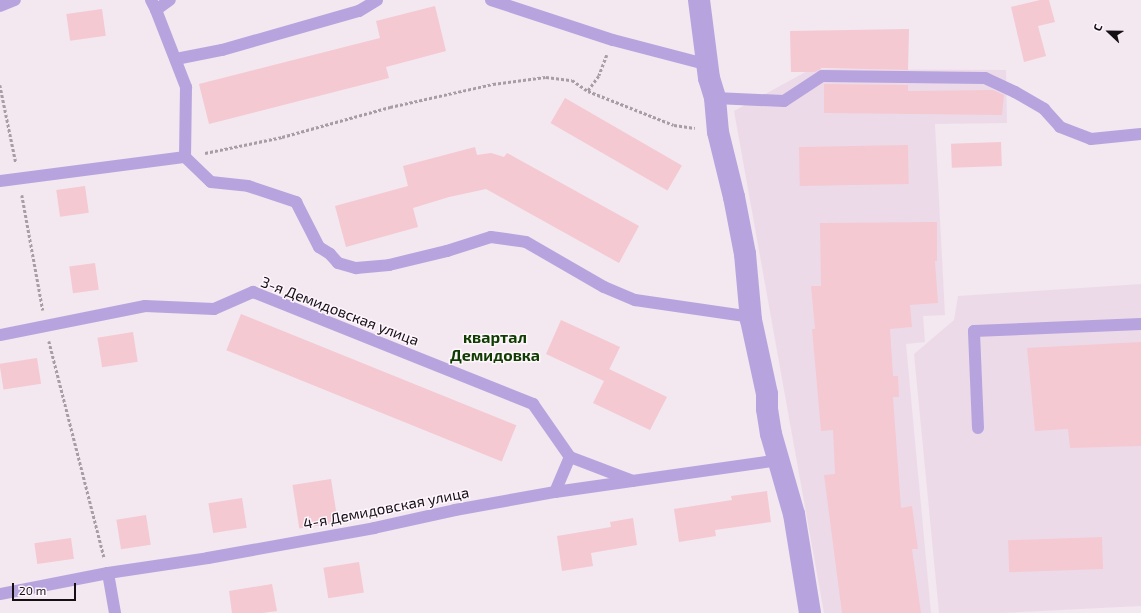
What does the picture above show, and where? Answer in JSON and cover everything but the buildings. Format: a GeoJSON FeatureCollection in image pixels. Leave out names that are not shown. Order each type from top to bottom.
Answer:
{"type":"FeatureCollection","features":[{"type":"Feature","properties":{"kind":"street"},"geometry":{"type":"LineString","coordinates":[[699,0],[709,78],[715,98],[718,132],[734,197],[745,254],[751,320],[767,394],[767,409],[771,434],[794,514],[810,613]]}},
{"type":"Feature","properties":{"kind":"lane"},"geometry":{"type":"LineString","coordinates":[[0,6],[15,0]]}},
{"type":"Feature","properties":{"kind":"lane"},"geometry":{"type":"LineString","coordinates":[[170,0],[154,5],[186,87],[185,156],[211,182],[248,186],[296,202],[318,247],[330,254],[338,263],[356,268],[389,265],[447,251],[491,237],[526,242],[604,287],[635,300],[745,316],[751,320]]}},
{"type":"Feature","properties":{"kind":"lane"},"geometry":{"type":"LineString","coordinates":[[176,59],[222,50],[359,11],[377,0]]}},
{"type":"Feature","properties":{"kind":"lane"},"geometry":{"type":"LineString","coordinates":[[491,0],[613,40],[708,65]]}},
{"type":"Feature","properties":{"kind":"lane"},"geometry":{"type":"LineString","coordinates":[[715,98],[784,101],[822,76],[985,78],[1015,92],[1044,109],[1060,127],[1091,140],[1141,134]]}},
{"type":"Feature","properties":{"kind":"lane"},"geometry":{"type":"LineString","coordinates":[[0,181],[185,156]]}},
{"type":"Feature","properties":{"kind":"lane","name":"3-я Демидовская улица"},"geometry":{"type":"LineString","coordinates":[[0,335],[145,306],[214,309],[253,292],[533,404],[570,457]]}},
{"type":"Feature","properties":{"kind":"lane"},"geometry":{"type":"LineString","coordinates":[[978,428],[974,331],[1141,324]]}},
{"type":"Feature","properties":{"kind":"lane"},"geometry":{"type":"LineString","coordinates":[[555,492],[570,457],[634,481]]}},
{"type":"Feature","properties":{"kind":"lane","name":"4-я Демидовская улица"},"geometry":{"type":"LineString","coordinates":[[0,594],[108,573],[208,558],[366,529],[455,510],[555,492],[779,460]]}},
{"type":"Feature","properties":{"kind":"lane"},"geometry":{"type":"LineString","coordinates":[[108,573],[115,613]]}},
{"type":"Feature","properties":{"kind":"path"},"geometry":{"type":"LineString","coordinates":[[588,92],[599,76],[613,40]]}},
{"type":"Feature","properties":{"kind":"path"},"geometry":{"type":"LineString","coordinates":[[185,156],[282,137],[390,108],[493,84],[546,78],[572,80],[588,92],[674,125],[718,132]]}},
{"type":"Feature","properties":{"kind":"path"},"geometry":{"type":"LineString","coordinates":[[0,85],[19,178],[46,326],[108,573]]}},
{"type":"Feature","properties":{"kind":"shaded area"},"geometry":{"type":"Polygon","coordinates":[[[811,69],[1006,70],[1007,123],[935,124],[945,315],[923,316],[925,342],[906,344],[931,613],[824,613],[734,111],[811,69]]]}},
{"type":"Feature","properties":{"kind":"shaded area"},"geometry":{"type":"Polygon","coordinates":[[[1141,284],[1141,606],[1002,613],[939,613],[914,354],[954,320],[958,296],[1141,284]]]}},
{"type":"Feature","properties":{"kind":"district","name":"квартал Демидовка"},"geometry":{"type":"Point","coordinates":[495,346]}}]}
